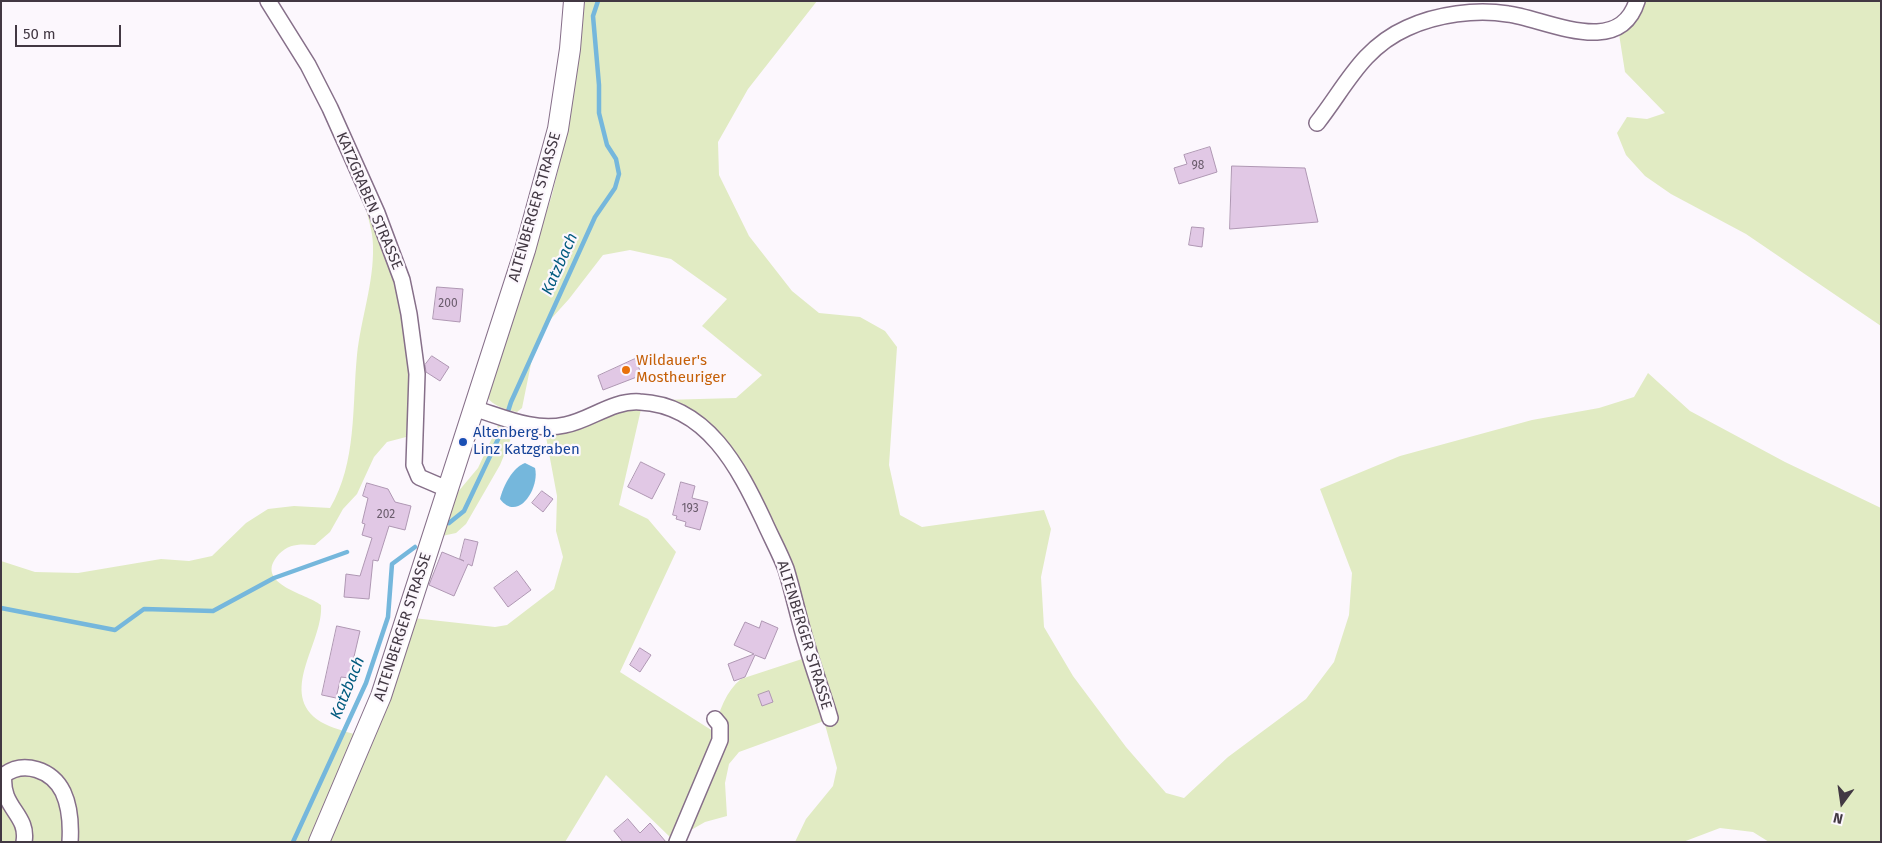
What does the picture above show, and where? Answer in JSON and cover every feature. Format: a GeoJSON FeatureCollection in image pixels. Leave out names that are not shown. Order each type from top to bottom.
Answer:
{"type":"FeatureCollection","features":[{"type":"Feature","properties":{"kind":"street","name":"KATZGRABEN STRASSE"},"geometry":{"type":"LineString","coordinates":[[268,1],[308,65],[330,108],[388,241],[402,280],[414,344],[417,374],[414,465],[419,477],[447,489]]}},
{"type":"Feature","properties":{"kind":"street","name":"ALTENBERGER STRASSE"},"geometry":{"type":"LineString","coordinates":[[319,842],[381,696],[525,250],[558,129],[570,49],[574,1]]}},
{"type":"Feature","properties":{"kind":"street"},"geometry":{"type":"LineString","coordinates":[[1317,123],[1371,49],[1407,27],[1432,19],[1484,12],[1508,14],[1587,33],[1601,32],[1612,30],[1623,22],[1630,15],[1637,1]]}},
{"type":"Feature","properties":{"kind":"street","name":"ALTENBERGER STRASSE"},"geometry":{"type":"LineString","coordinates":[[473,408],[541,428],[565,425],[618,404],[638,401],[658,403],[690,417],[713,436],[730,455],[748,486],[785,568],[806,646],[830,718]]}},
{"type":"Feature","properties":{"kind":"street"},"geometry":{"type":"LineString","coordinates":[[677,842],[720,740],[720,726],[715,719]]}},
{"type":"Feature","properties":{"kind":"street"},"geometry":{"type":"LineString","coordinates":[[24,842],[23,826],[6,804],[2,793],[4,776],[11,770],[22,767],[34,768],[44,773],[55,781],[63,792],[70,818],[70,842]]}},
{"type":"Feature","properties":{"kind":"green space"},"geometry":{"type":"Polygon","coordinates":[[[585,1],[817,1],[748,89],[718,142],[719,175],[749,236],[792,291],[819,313],[860,317],[885,331],[897,347],[889,465],[900,515],[922,527],[1044,510],[1051,529],[1041,577],[1044,627],[1073,676],[1126,747],[1166,793],[1184,798],[1228,757],[1306,699],[1334,662],[1349,615],[1352,573],[1320,489],[1400,456],[1532,420],[1599,408],[1634,397],[1648,373],[1690,411],[1785,462],[1881,508],[1881,842],[1769,842],[1753,832],[1720,828],[1683,842],[795,842],[806,819],[833,786],[837,768],[824,721],[739,752],[729,764],[725,783],[727,816],[705,822],[684,834],[700,800],[718,717],[731,689],[741,679],[805,658],[837,717],[742,466],[663,400],[736,398],[762,375],[702,326],[727,299],[671,259],[630,250],[603,255],[569,299],[541,330],[533,354],[522,408],[517,412],[504,409],[493,403],[486,396],[552,195],[567,132],[585,1]]]}},
{"type":"Feature","properties":{"kind":"green space"},"geometry":{"type":"Polygon","coordinates":[[[1642,1],[1881,1],[1881,326],[1746,234],[1671,194],[1645,176],[1626,155],[1617,133],[1627,117],[1647,119],[1665,113],[1625,72],[1619,34],[1642,1]]]}},
{"type":"Feature","properties":{"kind":"green space"},"geometry":{"type":"Polygon","coordinates":[[[364,201],[400,292],[411,368],[406,437],[387,442],[374,457],[357,494],[343,509],[330,532],[315,545],[292,546],[283,550],[272,564],[272,573],[276,580],[294,592],[321,605],[320,620],[302,682],[302,697],[308,710],[321,722],[357,735],[310,842],[1,842],[1,561],[35,572],[78,573],[161,559],[189,561],[212,556],[246,523],[268,509],[294,506],[330,508],[339,491],[349,453],[357,355],[373,260],[373,240],[364,201]]]}},
{"type":"Feature","properties":{"kind":"green space"},"geometry":{"type":"Polygon","coordinates":[[[642,405],[619,505],[648,519],[676,552],[620,672],[716,733],[672,839],[606,775],[565,842],[326,842],[413,618],[495,627],[507,625],[554,589],[563,557],[556,531],[557,496],[546,437],[566,431],[616,407],[642,405]]]}},
{"type":"Feature","properties":{"kind":"green space"},"geometry":{"type":"Polygon","coordinates":[[[499,423],[511,426],[512,436],[500,465],[466,524],[456,533],[442,536],[457,493],[478,468],[499,423]]]}},
{"type":"Feature","properties":{"kind":"water"},"geometry":{"type":"Polygon","coordinates":[[[525,463],[535,468],[536,476],[531,493],[520,505],[514,507],[507,505],[500,499],[503,488],[516,468],[525,463]]]}},
{"type":"Feature","properties":{"kind":"building"},"geometry":{"type":"Polygon","coordinates":[[[1210,147],[1217,172],[1179,184],[1174,168],[1187,164],[1184,155],[1210,147]]]}},
{"type":"Feature","properties":{"kind":"building"},"geometry":{"type":"Polygon","coordinates":[[[1232,166],[1305,168],[1318,222],[1230,229],[1232,166]]]}},
{"type":"Feature","properties":{"kind":"building"},"geometry":{"type":"Polygon","coordinates":[[[1192,227],[1204,228],[1202,247],[1189,245],[1192,227]]]}},
{"type":"Feature","properties":{"kind":"building"},"geometry":{"type":"Polygon","coordinates":[[[437,287],[463,289],[460,322],[433,319],[437,287]]]}},
{"type":"Feature","properties":{"kind":"building"},"geometry":{"type":"Polygon","coordinates":[[[432,356],[449,367],[440,381],[426,372],[425,365],[432,356]]]}},
{"type":"Feature","properties":{"kind":"building","name":"Wildauer's Mostheuriger"},"geometry":{"type":"Polygon","coordinates":[[[635,359],[642,375],[603,390],[598,376],[635,359]]]}},
{"type":"Feature","properties":{"kind":"building"},"geometry":{"type":"Polygon","coordinates":[[[641,462],[665,474],[652,499],[628,487],[641,462]]]}},
{"type":"Feature","properties":{"kind":"building"},"geometry":{"type":"Polygon","coordinates":[[[681,482],[695,486],[692,498],[708,502],[700,530],[685,526],[686,522],[676,519],[677,516],[673,515],[681,482]]]}},
{"type":"Feature","properties":{"kind":"building"},"geometry":{"type":"Polygon","coordinates":[[[367,483],[388,489],[395,502],[411,506],[405,530],[389,526],[378,561],[373,560],[369,599],[344,597],[346,574],[360,576],[372,538],[362,535],[365,524],[362,523],[368,498],[363,496],[367,483]]]}},
{"type":"Feature","properties":{"kind":"building"},"geometry":{"type":"Polygon","coordinates":[[[542,491],[553,499],[543,512],[532,503],[542,491]]]}},
{"type":"Feature","properties":{"kind":"building"},"geometry":{"type":"Polygon","coordinates":[[[465,539],[478,542],[472,566],[468,564],[454,596],[429,585],[442,552],[464,561],[460,559],[465,539]]]}},
{"type":"Feature","properties":{"kind":"building"},"geometry":{"type":"Polygon","coordinates":[[[517,571],[531,590],[508,607],[494,588],[517,571]]]}},
{"type":"Feature","properties":{"kind":"building"},"geometry":{"type":"Polygon","coordinates":[[[762,621],[778,628],[765,659],[755,655],[745,677],[734,681],[728,664],[754,654],[734,645],[745,622],[759,628],[762,621]]]}},
{"type":"Feature","properties":{"kind":"building"},"geometry":{"type":"Polygon","coordinates":[[[337,626],[360,631],[349,678],[341,677],[336,698],[322,695],[337,626]]]}},
{"type":"Feature","properties":{"kind":"building"},"geometry":{"type":"Polygon","coordinates":[[[640,648],[651,655],[640,672],[630,665],[640,648]]]}},
{"type":"Feature","properties":{"kind":"building"},"geometry":{"type":"Polygon","coordinates":[[[769,691],[773,702],[762,706],[758,695],[769,691]]]}},
{"type":"Feature","properties":{"kind":"building"},"geometry":{"type":"Polygon","coordinates":[[[628,819],[640,833],[650,823],[666,842],[623,842],[614,831],[628,819]]]}},
{"type":"Feature","properties":{"kind":"waterway","name":"Katzbach"},"geometry":{"type":"LineString","coordinates":[[449,523],[464,511],[501,433],[511,402],[595,217],[615,188],[619,174],[616,159],[607,145],[599,113],[599,85],[593,16],[598,1]]}},
{"type":"Feature","properties":{"kind":"waterway","name":"Katzbach"},"geometry":{"type":"LineString","coordinates":[[293,842],[366,683],[388,617],[392,564],[415,547]]}},
{"type":"Feature","properties":{"kind":"waterway"},"geometry":{"type":"LineString","coordinates":[[1,608],[115,630],[144,609],[213,611],[274,578],[347,552]]}},
{"type":"Feature","properties":{"kind":"place","name":"Wildauer's Mostheuriger"},"geometry":{"type":"Point","coordinates":[626,370]}},
{"type":"Feature","properties":{"kind":"place","name":"Altenberg b. Linz Katzgraben"},"geometry":{"type":"Point","coordinates":[463,442]}}]}
